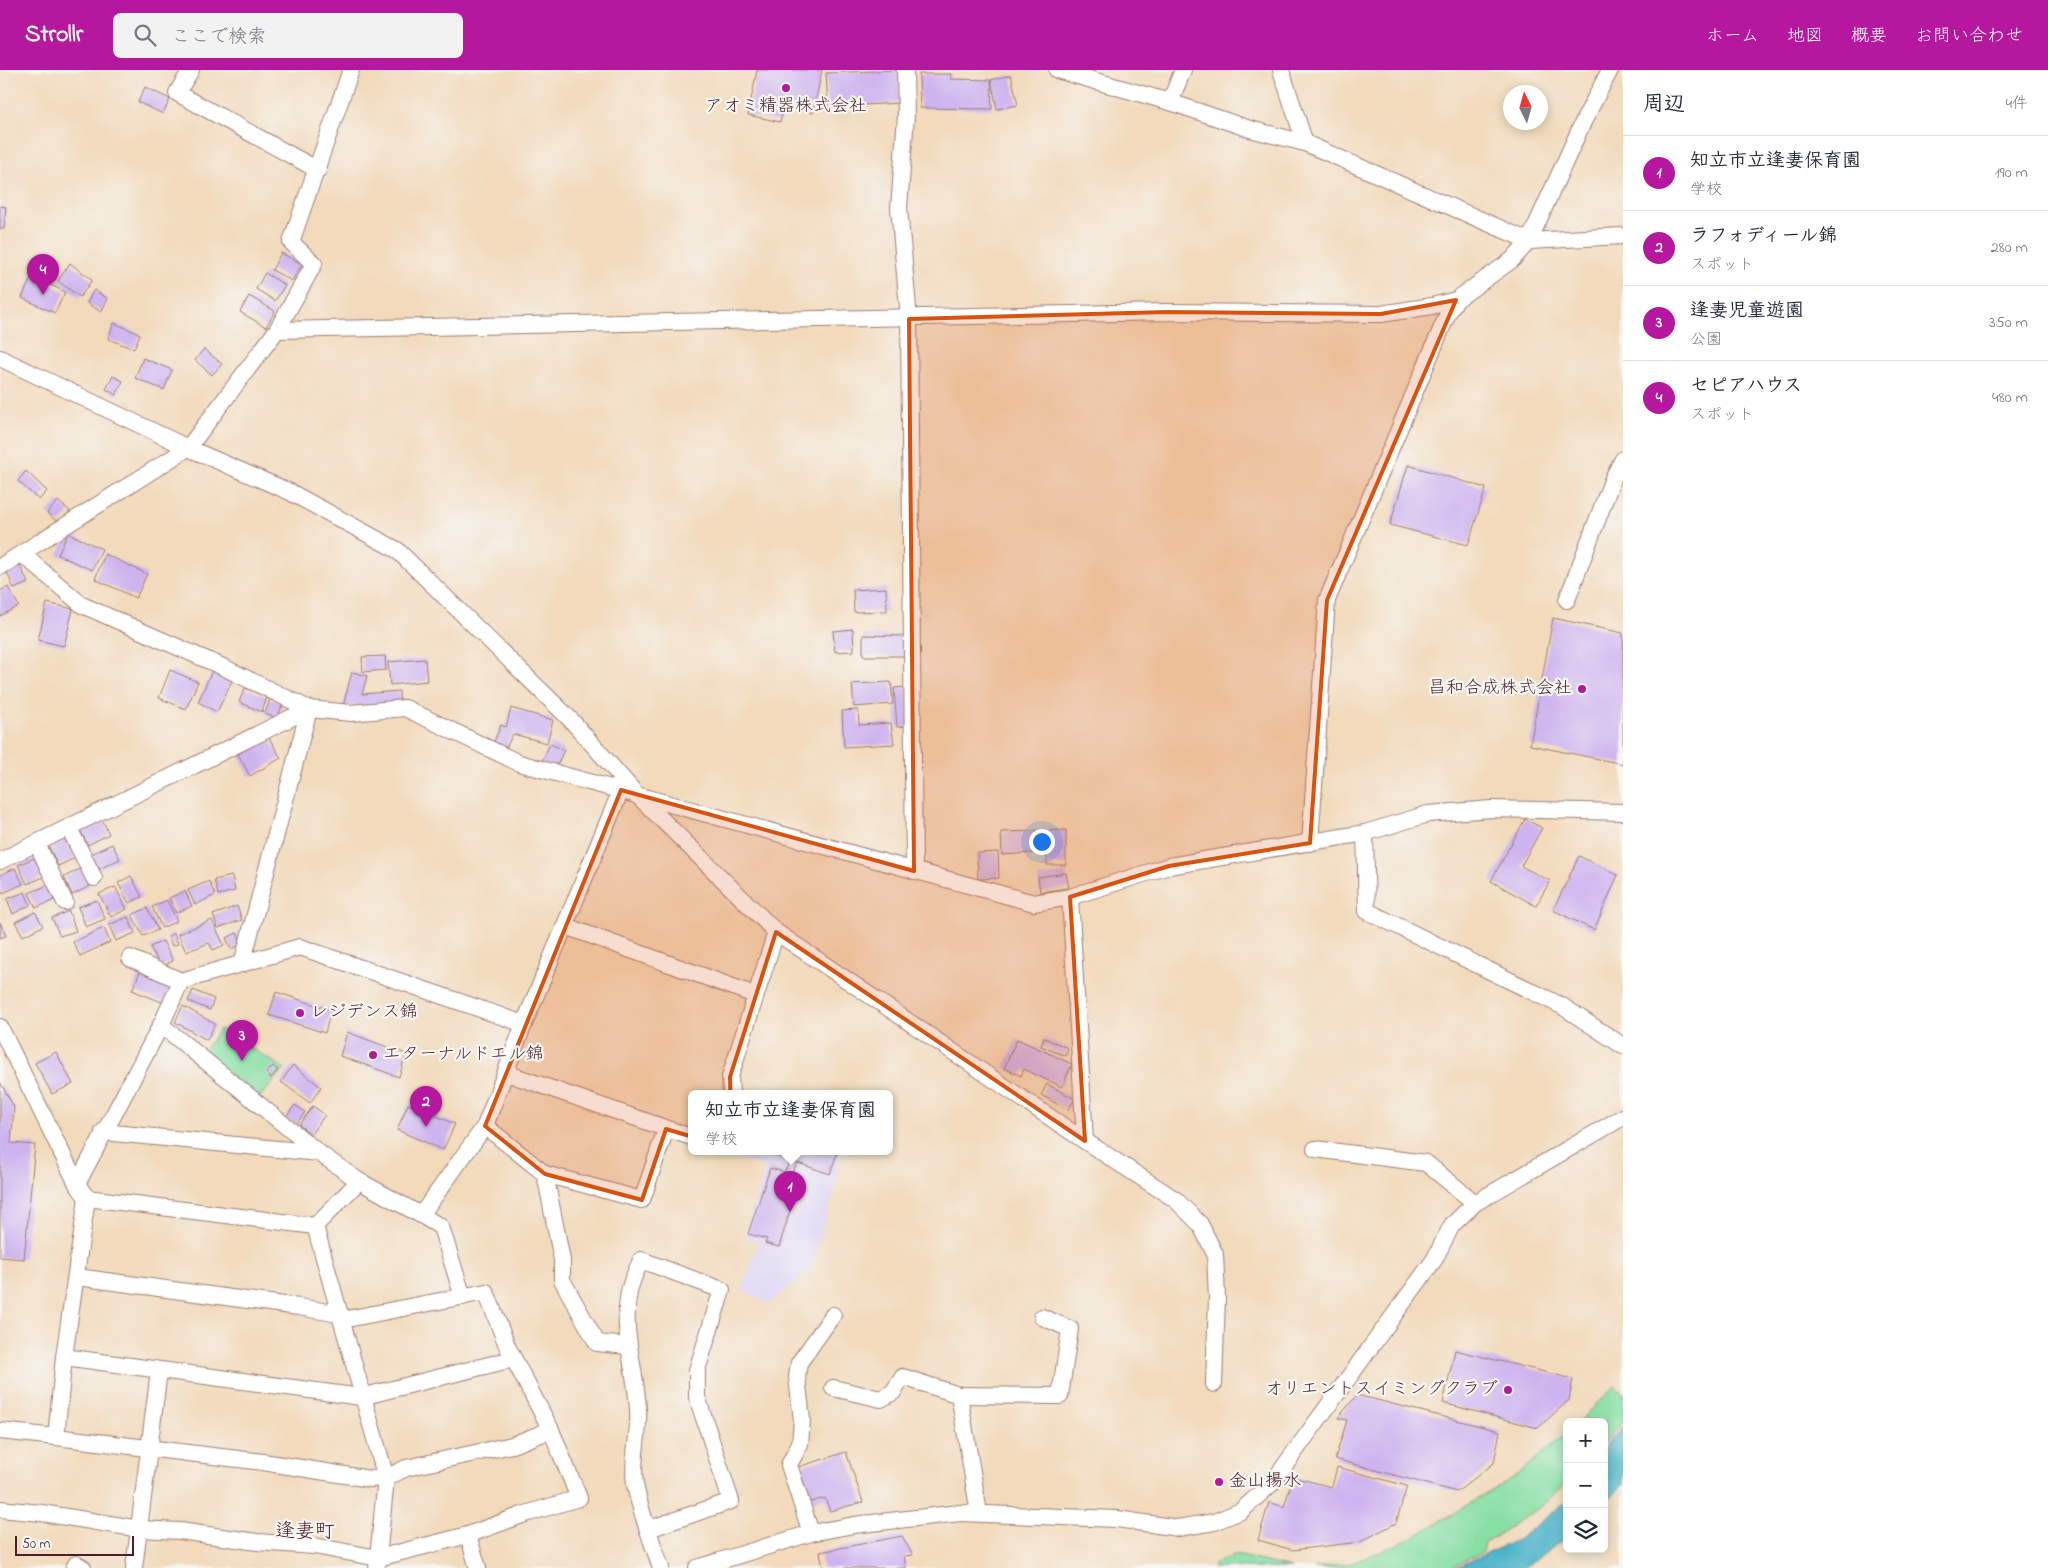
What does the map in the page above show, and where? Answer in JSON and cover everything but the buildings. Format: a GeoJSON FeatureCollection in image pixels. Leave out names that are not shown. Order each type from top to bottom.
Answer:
{"type":"FeatureCollection","features":[{"type":"Feature","properties":{"kind":"street"},"geometry":{"type":"LineString","coordinates":[[191,70],[177,93],[318,170]]}},
{"type":"Feature","properties":{"kind":"street"},"geometry":{"type":"LineString","coordinates":[[0,567],[188,448],[277,330],[314,264],[291,242],[318,170],[351,70]]}},
{"type":"Feature","properties":{"kind":"street"},"geometry":{"type":"LineString","coordinates":[[905,70],[906,116],[899,208],[909,319],[914,871]]}},
{"type":"Feature","properties":{"kind":"street"},"geometry":{"type":"LineString","coordinates":[[1057,70],[1170,102],[1250,129],[1305,143],[1529,241],[1623,236]]}},
{"type":"Feature","properties":{"kind":"street"},"geometry":{"type":"LineString","coordinates":[[1170,102],[1183,70]]}},
{"type":"Feature","properties":{"kind":"street"},"geometry":{"type":"LineString","coordinates":[[1282,70],[1305,143]]}},
{"type":"Feature","properties":{"kind":"street"},"geometry":{"type":"LineString","coordinates":[[277,330],[909,319],[1167,312],[1381,314],[1432,306],[1456,300],[1512,260],[1529,241],[1584,120],[1610,70]]}},
{"type":"Feature","properties":{"kind":"street"},"geometry":{"type":"LineString","coordinates":[[1310,843],[1327,600],[1448,313],[1456,300]]}},
{"type":"Feature","properties":{"kind":"street"},"geometry":{"type":"LineString","coordinates":[[0,358],[188,448],[290,492],[397,550],[571,720],[637,795],[776,932],[1085,1141],[1176,1200],[1200,1224],[1215,1254],[1217,1298],[1214,1384]]}},
{"type":"Feature","properties":{"kind":"street"},"geometry":{"type":"LineString","coordinates":[[1567,600],[1612,478],[1623,459]]}},
{"type":"Feature","properties":{"kind":"street"},"geometry":{"type":"LineString","coordinates":[[22,554],[82,605],[223,667],[309,709],[351,713],[405,708],[519,763],[1034,903],[1070,897],[1169,866],[1365,833],[1428,814],[1491,809],[1623,812]]}},
{"type":"Feature","properties":{"kind":"street"},"geometry":{"type":"LineString","coordinates":[[0,861],[309,709]]}},
{"type":"Feature","properties":{"kind":"street"},"geometry":{"type":"LineString","coordinates":[[242,964],[309,709]]}},
{"type":"Feature","properties":{"kind":"street"},"geometry":{"type":"LineString","coordinates":[[422,1215],[484,1126],[621,790]]}},
{"type":"Feature","properties":{"kind":"street"},"geometry":{"type":"LineString","coordinates":[[70,828],[94,878]]}},
{"type":"Feature","properties":{"kind":"street"},"geometry":{"type":"LineString","coordinates":[[1365,833],[1367,911],[1562,1006],[1623,1046]]}},
{"type":"Feature","properties":{"kind":"street"},"geometry":{"type":"LineString","coordinates":[[37,844],[65,902]]}},
{"type":"Feature","properties":{"kind":"street"},"geometry":{"type":"LineString","coordinates":[[1070,897],[1085,1141]]}},
{"type":"Feature","properties":{"kind":"street"},"geometry":{"type":"LineString","coordinates":[[564,926],[755,995]]}},
{"type":"Feature","properties":{"kind":"street"},"geometry":{"type":"LineString","coordinates":[[730,1090],[730,1077],[776,932]]}},
{"type":"Feature","properties":{"kind":"street"},"geometry":{"type":"LineString","coordinates":[[130,958],[181,981],[300,947],[524,1024]]}},
{"type":"Feature","properties":{"kind":"street"},"geometry":{"type":"LineString","coordinates":[[77,1184],[161,1025],[181,981]]}},
{"type":"Feature","properties":{"kind":"street"},"geometry":{"type":"LineString","coordinates":[[161,1025],[319,1153],[359,1181],[441,1227],[463,1297]]}},
{"type":"Feature","properties":{"kind":"street"},"geometry":{"type":"LineString","coordinates":[[0,1026],[77,1184],[87,1198],[77,1278],[64,1357],[56,1437]]}},
{"type":"Feature","properties":{"kind":"street"},"geometry":{"type":"LineString","coordinates":[[506,1073],[688,1136]]}},
{"type":"Feature","properties":{"kind":"street"},"geometry":{"type":"LineString","coordinates":[[697,1568],[811,1533],[896,1519],[979,1513],[1117,1519],[1178,1528],[1214,1522],[1241,1511],[1272,1483],[1434,1260],[1452,1225],[1475,1204],[1623,1117]]}},
{"type":"Feature","properties":{"kind":"street"},"geometry":{"type":"LineString","coordinates":[[484,1126],[545,1174],[642,1200],[666,1129]]}},
{"type":"Feature","properties":{"kind":"street"},"geometry":{"type":"LineString","coordinates":[[104,1132],[319,1153]]}},
{"type":"Feature","properties":{"kind":"street"},"geometry":{"type":"LineString","coordinates":[[1315,1150],[1426,1163],[1475,1204]]}},
{"type":"Feature","properties":{"kind":"street"},"geometry":{"type":"LineString","coordinates":[[545,1174],[561,1252],[562,1280],[597,1342],[628,1346]]}},
{"type":"Feature","properties":{"kind":"street"},"geometry":{"type":"LineString","coordinates":[[315,1226],[359,1181]]}},
{"type":"Feature","properties":{"kind":"street"},"geometry":{"type":"LineString","coordinates":[[87,1198],[315,1226]]}},
{"type":"Feature","properties":{"kind":"street"},"geometry":{"type":"LineString","coordinates":[[315,1226],[386,1478],[378,1563]]}},
{"type":"Feature","properties":{"kind":"street"},"geometry":{"type":"LineString","coordinates":[[649,1529],[731,1501],[697,1396],[697,1370],[722,1290],[641,1260],[629,1290],[626,1317],[628,1346],[638,1408],[638,1436],[634,1458],[636,1484],[649,1529],[661,1568]]}},
{"type":"Feature","properties":{"kind":"street"},"geometry":{"type":"LineString","coordinates":[[0,1509],[42,1513],[140,1529],[180,1531],[257,1542],[314,1546],[378,1563],[579,1498],[551,1430],[514,1359],[486,1292],[347,1319],[339,1314],[77,1278]]}},
{"type":"Feature","properties":{"kind":"street"},"geometry":{"type":"LineString","coordinates":[[811,1533],[790,1465],[800,1444],[802,1420],[797,1377],[799,1363],[833,1315]]}},
{"type":"Feature","properties":{"kind":"street"},"geometry":{"type":"LineString","coordinates":[[833,1388],[881,1399],[893,1392],[903,1377],[959,1395],[1060,1396],[1070,1329],[1042,1317]]}},
{"type":"Feature","properties":{"kind":"street"},"geometry":{"type":"LineString","coordinates":[[64,1357],[362,1397],[514,1359]]}},
{"type":"Feature","properties":{"kind":"street"},"geometry":{"type":"LineString","coordinates":[[134,1568],[159,1371]]}},
{"type":"Feature","properties":{"kind":"street"},"geometry":{"type":"LineString","coordinates":[[959,1395],[979,1513]]}},
{"type":"Feature","properties":{"kind":"street"},"geometry":{"type":"LineString","coordinates":[[0,1431],[263,1462],[370,1478],[386,1478],[406,1468],[512,1445],[551,1430]]}},
{"type":"Feature","properties":{"kind":"street"},"geometry":{"type":"LineString","coordinates":[[468,1535],[478,1568]]}},
{"type":"Feature","properties":{"kind":"street"},"geometry":{"type":"LineString","coordinates":[[74,1568],[76,1564],[83,1568]]}},
{"type":"Feature","properties":{"kind":"highlighted area"},"geometry":{"type":"Polygon","coordinates":[[[1456,300],[1327,600],[1310,843],[1169,866],[1070,897],[1085,1141],[776,932],[730,1077],[731,1110],[720,1145],[666,1129],[642,1200],[545,1174],[485,1126],[621,790],[914,871],[909,319],[1167,312],[1381,314],[1456,300]]]}},
{"type":"Feature","properties":{"kind":"shaded area"},"geometry":{"type":"Polygon","coordinates":[[[725,1155],[840,1155],[835,1188],[810,1271],[769,1304],[742,1290],[759,1242],[744,1236],[766,1167],[725,1155]]]}},
{"type":"Feature","properties":{"kind":"green space"},"geometry":{"type":"Polygon","coordinates":[[[220,1029],[285,1069],[258,1099],[202,1053],[220,1029]]]}},
{"type":"Feature","properties":{"kind":"green space"},"geometry":{"type":"Polygon","coordinates":[[[1615,1386],[1623,1394],[1623,1421],[1608,1439],[1608,1418],[1582,1418],[1615,1386]]]}},
{"type":"Feature","properties":{"kind":"green space"},"geometry":{"type":"Polygon","coordinates":[[[1563,1436],[1563,1487],[1539,1508],[1485,1543],[1483,1552],[1449,1568],[1313,1568],[1352,1563],[1410,1539],[1513,1478],[1563,1436]]]}},
{"type":"Feature","properties":{"kind":"green space"},"geometry":{"type":"Polygon","coordinates":[[[1237,1555],[1291,1568],[1213,1568],[1215,1562],[1237,1555]]]}},
{"type":"Feature","properties":{"kind":"water"},"geometry":{"type":"Polygon","coordinates":[[[1623,1426],[1623,1485],[1608,1500],[1608,1463],[1608,1443],[1623,1426]]]}},
{"type":"Feature","properties":{"kind":"water"},"geometry":{"type":"Polygon","coordinates":[[[1563,1504],[1563,1541],[1523,1568],[1454,1568],[1519,1539],[1563,1504]]]}},
{"type":"Feature","properties":{"kind":"place","name":"アオミ精器株式会社"},"geometry":{"type":"Point","coordinates":[786,88]}},
{"type":"Feature","properties":{"kind":"place","name":"セピアハウス"},"geometry":{"type":"Point","coordinates":[43,295]}},
{"type":"Feature","properties":{"kind":"place","name":"昌和合成株式会社"},"geometry":{"type":"Point","coordinates":[1582,689]}},
{"type":"Feature","properties":{"kind":"place","name":"レジデンス錦"},"geometry":{"type":"Point","coordinates":[300,1013]}},
{"type":"Feature","properties":{"kind":"place","name":"エターナルドエル錦"},"geometry":{"type":"Point","coordinates":[373,1055]}},
{"type":"Feature","properties":{"kind":"place","name":"逢妻児童遊園"},"geometry":{"type":"Point","coordinates":[242,1061]}},
{"type":"Feature","properties":{"kind":"place","name":"ラフォディール錦"},"geometry":{"type":"Point","coordinates":[426,1127]}},
{"type":"Feature","properties":{"kind":"place","name":"知立市立逢妻保育園"},"geometry":{"type":"Point","coordinates":[790,1212]}},
{"type":"Feature","properties":{"kind":"place","name":"オリエントスイミングクラブ"},"geometry":{"type":"Point","coordinates":[1508,1390]}},
{"type":"Feature","properties":{"kind":"place","name":"金山揚水"},"geometry":{"type":"Point","coordinates":[1219,1482]}},
{"type":"Feature","properties":{"kind":"district","name":"逢妻町"},"geometry":{"type":"Point","coordinates":[305,1532]}}]}
